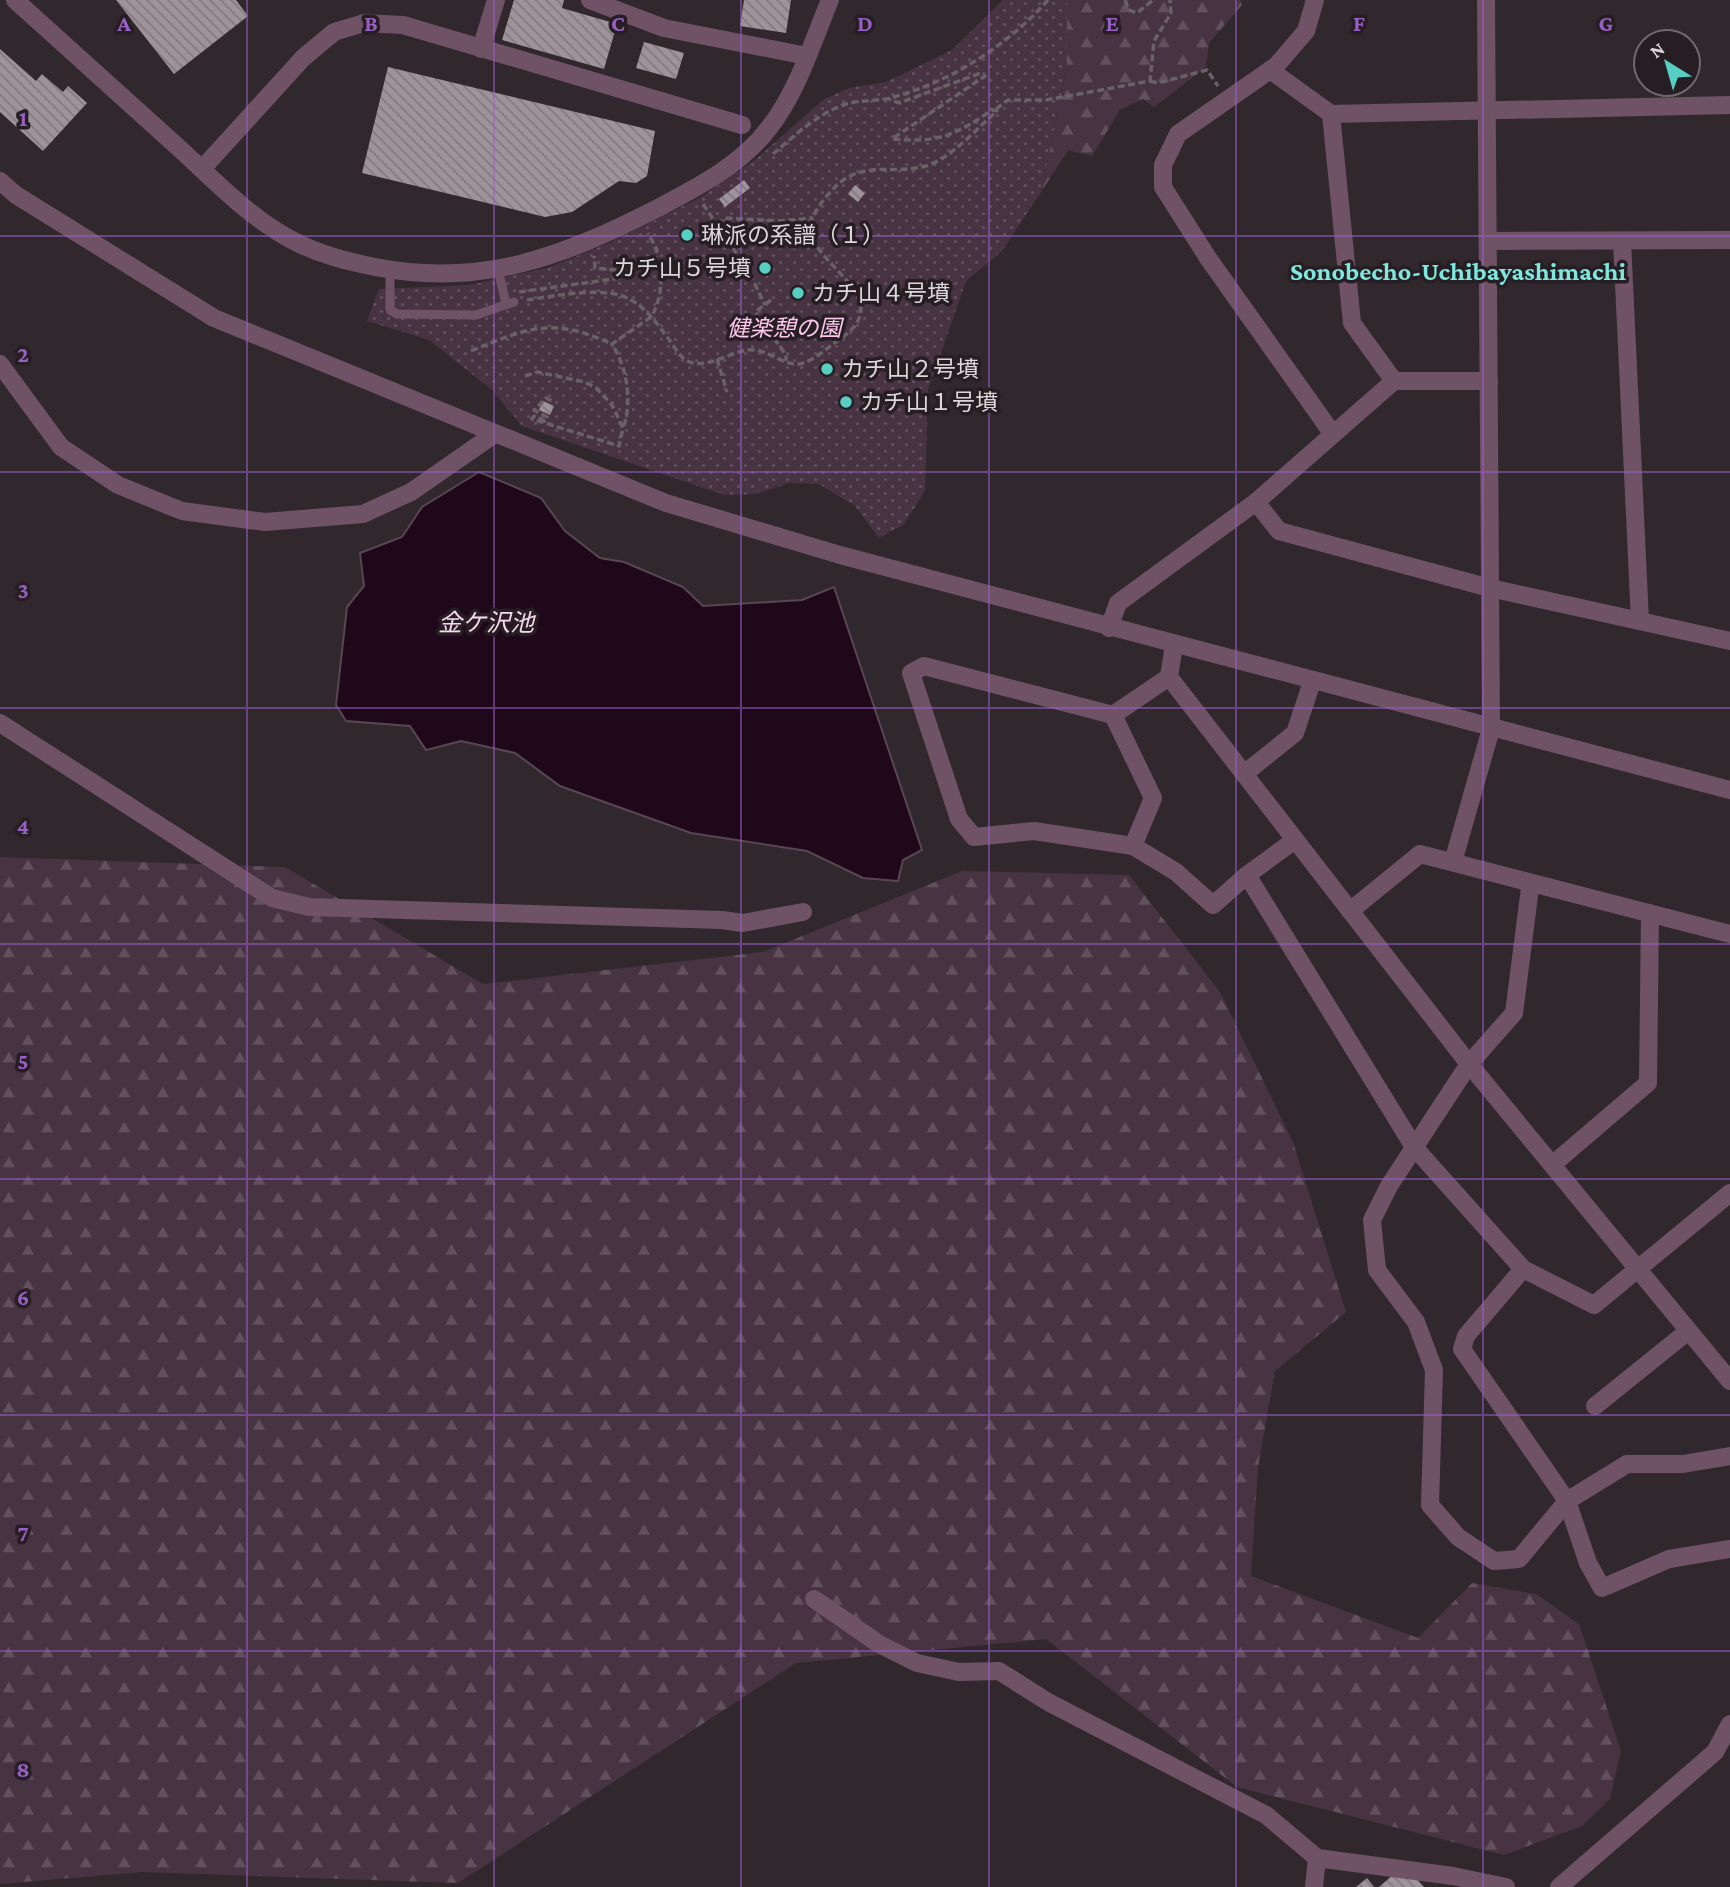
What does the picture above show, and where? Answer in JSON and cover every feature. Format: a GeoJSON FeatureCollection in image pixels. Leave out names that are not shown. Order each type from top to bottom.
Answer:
{"type":"FeatureCollection","features":[{"type":"Feature","properties":{"kind":"street"},"geometry":{"type":"LineString","coordinates":[[15,0],[233,197],[289,239],[339,260],[411,274],[457,274],[498,269],[554,256],[699,187],[744,155],[768,129],[788,100],[831,0]]}},
{"type":"Feature","properties":{"kind":"street"},"geometry":{"type":"LineString","coordinates":[[481,49],[496,0]]}},
{"type":"Feature","properties":{"kind":"street"},"geometry":{"type":"LineString","coordinates":[[590,0],[664,28],[807,56]]}},
{"type":"Feature","properties":{"kind":"street"},"geometry":{"type":"LineString","coordinates":[[1315,0],[1306,31],[1270,70],[1226,97],[1178,134],[1163,164],[1163,187],[1209,258],[1332,433]]}},
{"type":"Feature","properties":{"kind":"street"},"geometry":{"type":"LineString","coordinates":[[1453,862],[1491,729],[1486,0]]}},
{"type":"Feature","properties":{"kind":"street"},"geometry":{"type":"LineString","coordinates":[[202,169],[303,58],[334,33],[364,23],[403,25],[742,125]]}},
{"type":"Feature","properties":{"kind":"street"},"geometry":{"type":"LineString","coordinates":[[1270,70],[1331,114],[1730,105]]}},
{"type":"Feature","properties":{"kind":"street"},"geometry":{"type":"LineString","coordinates":[[1331,114],[1352,323],[1394,381]]}},
{"type":"Feature","properties":{"kind":"street"},"geometry":{"type":"LineString","coordinates":[[0,181],[16,195],[214,318],[494,435],[666,503],[840,555],[1109,628],[1730,790]]}},
{"type":"Feature","properties":{"kind":"street"},"geometry":{"type":"LineString","coordinates":[[1488,241],[1730,240]]}},
{"type":"Feature","properties":{"kind":"street"},"geometry":{"type":"LineString","coordinates":[[1622,241],[1640,621]]}},
{"type":"Feature","properties":{"kind":"street"},"geometry":{"type":"LineString","coordinates":[[0,365],[61,447],[118,485],[182,511],[265,522],[363,514],[411,492],[494,435]]}},
{"type":"Feature","properties":{"kind":"street"},"geometry":{"type":"LineString","coordinates":[[1109,628],[1118,603],[1256,502],[1394,381],[1489,381]]}},
{"type":"Feature","properties":{"kind":"street"},"geometry":{"type":"LineString","coordinates":[[1256,502],[1279,531],[1490,589],[1730,641]]}},
{"type":"Feature","properties":{"kind":"street"},"geometry":{"type":"LineString","coordinates":[[1174,645],[1169,677],[1469,1064],[1730,1381]]}},
{"type":"Feature","properties":{"kind":"street"},"geometry":{"type":"LineString","coordinates":[[1169,677],[1113,715],[924,666],[911,673],[959,819],[974,837],[1034,831],[1133,846],[1176,872],[1213,905],[1247,875],[1295,840]]}},
{"type":"Feature","properties":{"kind":"street"},"geometry":{"type":"LineString","coordinates":[[1244,774],[1295,733],[1312,682]]}},
{"type":"Feature","properties":{"kind":"street"},"geometry":{"type":"LineString","coordinates":[[1113,715],[1153,798],[1133,846]]}},
{"type":"Feature","properties":{"kind":"street"},"geometry":{"type":"LineString","coordinates":[[0,723],[272,898],[309,907],[722,920],[743,923],[803,912]]}},
{"type":"Feature","properties":{"kind":"street"},"geometry":{"type":"LineString","coordinates":[[1350,911],[1420,854],[1730,934]]}},
{"type":"Feature","properties":{"kind":"street"},"geometry":{"type":"LineString","coordinates":[[1247,875],[1415,1147],[1522,1269],[1594,1305],[1636,1268],[1730,1194]]}},
{"type":"Feature","properties":{"kind":"street"},"geometry":{"type":"LineString","coordinates":[[1530,888],[1514,1013],[1469,1064],[1389,1186],[1372,1220],[1377,1270],[1416,1322],[1434,1370],[1430,1505],[1458,1537],[1494,1561],[1519,1559],[1567,1502],[1627,1464],[1683,1464],[1730,1456]]}},
{"type":"Feature","properties":{"kind":"street"},"geometry":{"type":"LineString","coordinates":[[1552,1165],[1648,1083],[1650,913]]}},
{"type":"Feature","properties":{"kind":"street"},"geometry":{"type":"LineString","coordinates":[[1522,1269],[1466,1336],[1462,1349],[1567,1502],[1588,1563],[1602,1588],[1669,1559],[1730,1549]]}},
{"type":"Feature","properties":{"kind":"street"},"geometry":{"type":"LineString","coordinates":[[1595,1406],[1687,1332]]}},
{"type":"Feature","properties":{"kind":"street"},"geometry":{"type":"LineString","coordinates":[[814,1599],[879,1644],[917,1663],[959,1672],[999,1671],[1048,1702],[1266,1815],[1317,1858],[1453,1876],[1506,1887]]}},
{"type":"Feature","properties":{"kind":"street"},"geometry":{"type":"LineString","coordinates":[[1559,1887],[1715,1752],[1730,1724]]}},
{"type":"Feature","properties":{"kind":"street"},"geometry":{"type":"LineString","coordinates":[[1314,1887],[1317,1858]]}},
{"type":"Feature","properties":{"kind":"lane"},"geometry":{"type":"LineString","coordinates":[[390,270],[388,300],[390,310],[397,314],[476,315],[508,300],[498,269]]}},
{"type":"Feature","properties":{"kind":"path"},"geometry":{"type":"LineString","coordinates":[[762,162],[824,114],[858,101],[889,99],[960,69],[995,50],[1021,31],[1048,0]]}},
{"type":"Feature","properties":{"kind":"path"},"geometry":{"type":"LineString","coordinates":[[1125,0],[1129,10],[1137,13],[1153,0]]}},
{"type":"Feature","properties":{"kind":"path"},"geometry":{"type":"LineString","coordinates":[[1150,81],[1154,41],[1171,13],[1170,0]]}},
{"type":"Feature","properties":{"kind":"path"},"geometry":{"type":"LineString","coordinates":[[889,99],[899,103],[978,74],[985,76],[892,139],[925,142],[946,138],[1008,100],[1046,100],[1150,81],[1158,83],[1207,70],[1226,97]]}},
{"type":"Feature","properties":{"kind":"path"},"geometry":{"type":"LineString","coordinates":[[508,300],[568,294],[616,294],[629,298],[651,317],[684,359],[695,363],[751,350],[796,365],[849,333],[857,323],[860,309],[858,296],[813,242],[809,227],[836,186],[854,174],[869,169],[928,166],[947,154],[997,111],[995,110]]}},
{"type":"Feature","properties":{"kind":"path"},"geometry":{"type":"LineString","coordinates":[[703,204],[748,270],[765,305]]}},
{"type":"Feature","properties":{"kind":"path"},"geometry":{"type":"LineString","coordinates":[[717,224],[725,218],[781,221],[813,218]]}},
{"type":"Feature","properties":{"kind":"path"},"geometry":{"type":"LineString","coordinates":[[612,344],[651,317],[658,300],[661,272],[655,255],[657,250],[647,231]]}},
{"type":"Feature","properties":{"kind":"path"},"geometry":{"type":"LineString","coordinates":[[508,300],[628,277],[626,271],[595,268],[592,260],[600,253]]}},
{"type":"Feature","properties":{"kind":"path"},"geometry":{"type":"LineString","coordinates":[[771,300],[755,312],[786,355],[786,360]]}},
{"type":"Feature","properties":{"kind":"path"},"geometry":{"type":"LineString","coordinates":[[471,351],[534,328],[553,325],[584,331],[612,344],[626,382],[627,414],[618,446],[557,426],[547,427],[532,419],[534,416],[545,421],[547,417],[534,410],[546,398],[552,401]]}},
{"type":"Feature","properties":{"kind":"path"},"geometry":{"type":"LineString","coordinates":[[717,359],[727,392]]}},
{"type":"Feature","properties":{"kind":"path"},"geometry":{"type":"LineString","coordinates":[[525,376],[537,372],[585,382],[596,388],[612,405],[623,428]]}},
{"type":"Feature","properties":{"kind":"path"},"geometry":{"type":"LineString","coordinates":[[553,436],[557,426]]}},
{"type":"Feature","properties":{"kind":"green space","name":"健楽憩の園"},"geometry":{"type":"Polygon","coordinates":[[[1003,0],[1067,0],[1067,67],[1041,192],[1002,251],[966,281],[928,390],[925,491],[904,524],[879,538],[855,506],[819,484],[789,483],[755,494],[724,495],[522,426],[492,390],[429,340],[367,321],[379,289],[469,285],[547,268],[609,243],[701,197],[756,159],[823,100],[849,88],[886,82],[952,50],[1003,0]]]}},
{"type":"Feature","properties":{"kind":"green space"},"geometry":{"type":"Polygon","coordinates":[[[1067,0],[1240,0],[1242,5],[1209,43],[1206,67],[1154,107],[1143,99],[1120,110],[1092,156],[1068,150],[1041,192],[1067,67],[1067,0]]]}},
{"type":"Feature","properties":{"kind":"green space"},"geometry":{"type":"Polygon","coordinates":[[[0,857],[285,867],[483,984],[763,952],[962,871],[1129,875],[1220,992],[1293,1142],[1346,1312],[1275,1371],[1258,1467],[1251,1576],[1418,1638],[1472,1583],[1536,1594],[1579,1624],[1621,1751],[1610,1799],[1582,1826],[1504,1855],[1237,1787],[1046,1639],[796,1663],[458,1883],[142,1872],[0,1884],[0,857]]]}},
{"type":"Feature","properties":{"kind":"water","name":"金ケ沢池"},"geometry":{"type":"Polygon","coordinates":[[[479,472],[541,498],[565,531],[600,558],[624,562],[683,587],[703,606],[802,600],[834,587],[922,850],[903,860],[898,881],[863,878],[807,851],[691,833],[560,786],[515,753],[461,741],[426,750],[410,726],[346,721],[336,705],[347,607],[364,586],[360,553],[402,537],[422,507],[479,472]]]}},
{"type":"Feature","properties":{"kind":"building"},"geometry":{"type":"Polygon","coordinates":[[[116,0],[236,0],[248,16],[174,74],[116,0]]]}},
{"type":"Feature","properties":{"kind":"building"},"geometry":{"type":"Polygon","coordinates":[[[514,0],[564,0],[562,8],[617,24],[604,69],[502,40],[514,0]]]}},
{"type":"Feature","properties":{"kind":"building"},"geometry":{"type":"Polygon","coordinates":[[[744,0],[791,0],[786,33],[740,26],[744,0]]]}},
{"type":"Feature","properties":{"kind":"building"},"geometry":{"type":"Polygon","coordinates":[[[644,42],[684,53],[676,79],[636,68],[644,42]]]}},
{"type":"Feature","properties":{"kind":"building"},"geometry":{"type":"Polygon","coordinates":[[[0,49],[36,81],[42,74],[63,92],[68,86],[87,103],[43,151],[0,112],[0,49]]]}},
{"type":"Feature","properties":{"kind":"building"},"geometry":{"type":"Polygon","coordinates":[[[388,67],[655,131],[647,176],[636,183],[619,181],[572,212],[545,217],[362,173],[388,67]]]}},
{"type":"Feature","properties":{"kind":"building"},"geometry":{"type":"Polygon","coordinates":[[[744,180],[750,188],[725,207],[719,199],[744,180]]]}},
{"type":"Feature","properties":{"kind":"building"},"geometry":{"type":"Polygon","coordinates":[[[855,185],[865,193],[858,202],[848,194],[855,185]]]}},
{"type":"Feature","properties":{"kind":"building"},"geometry":{"type":"Polygon","coordinates":[[[543,401],[554,406],[550,415],[539,410],[543,401]]]}},
{"type":"Feature","properties":{"kind":"building"},"geometry":{"type":"Polygon","coordinates":[[[1394,1874],[1415,1877],[1424,1887],[1379,1887],[1394,1874]]]}},
{"type":"Feature","properties":{"kind":"building"},"geometry":{"type":"Polygon","coordinates":[[[1367,1878],[1374,1887],[1356,1887],[1367,1878]]]}},
{"type":"Feature","properties":{"kind":"place","name":"琳派の系譜（１）"},"geometry":{"type":"Point","coordinates":[687,235]}},
{"type":"Feature","properties":{"kind":"place","name":"カチ山５号墳"},"geometry":{"type":"Point","coordinates":[765,268]}},
{"type":"Feature","properties":{"kind":"place","name":"カチ山４号墳"},"geometry":{"type":"Point","coordinates":[798,293]}},
{"type":"Feature","properties":{"kind":"place","name":"カチ山２号墳"},"geometry":{"type":"Point","coordinates":[827,369]}},
{"type":"Feature","properties":{"kind":"place","name":"カチ山１号墳"},"geometry":{"type":"Point","coordinates":[846,402]}},
{"type":"Feature","properties":{"kind":"district","name":"Sonobecho-Uchibayashimachi"},"geometry":{"type":"Point","coordinates":[1458,271]}}]}
